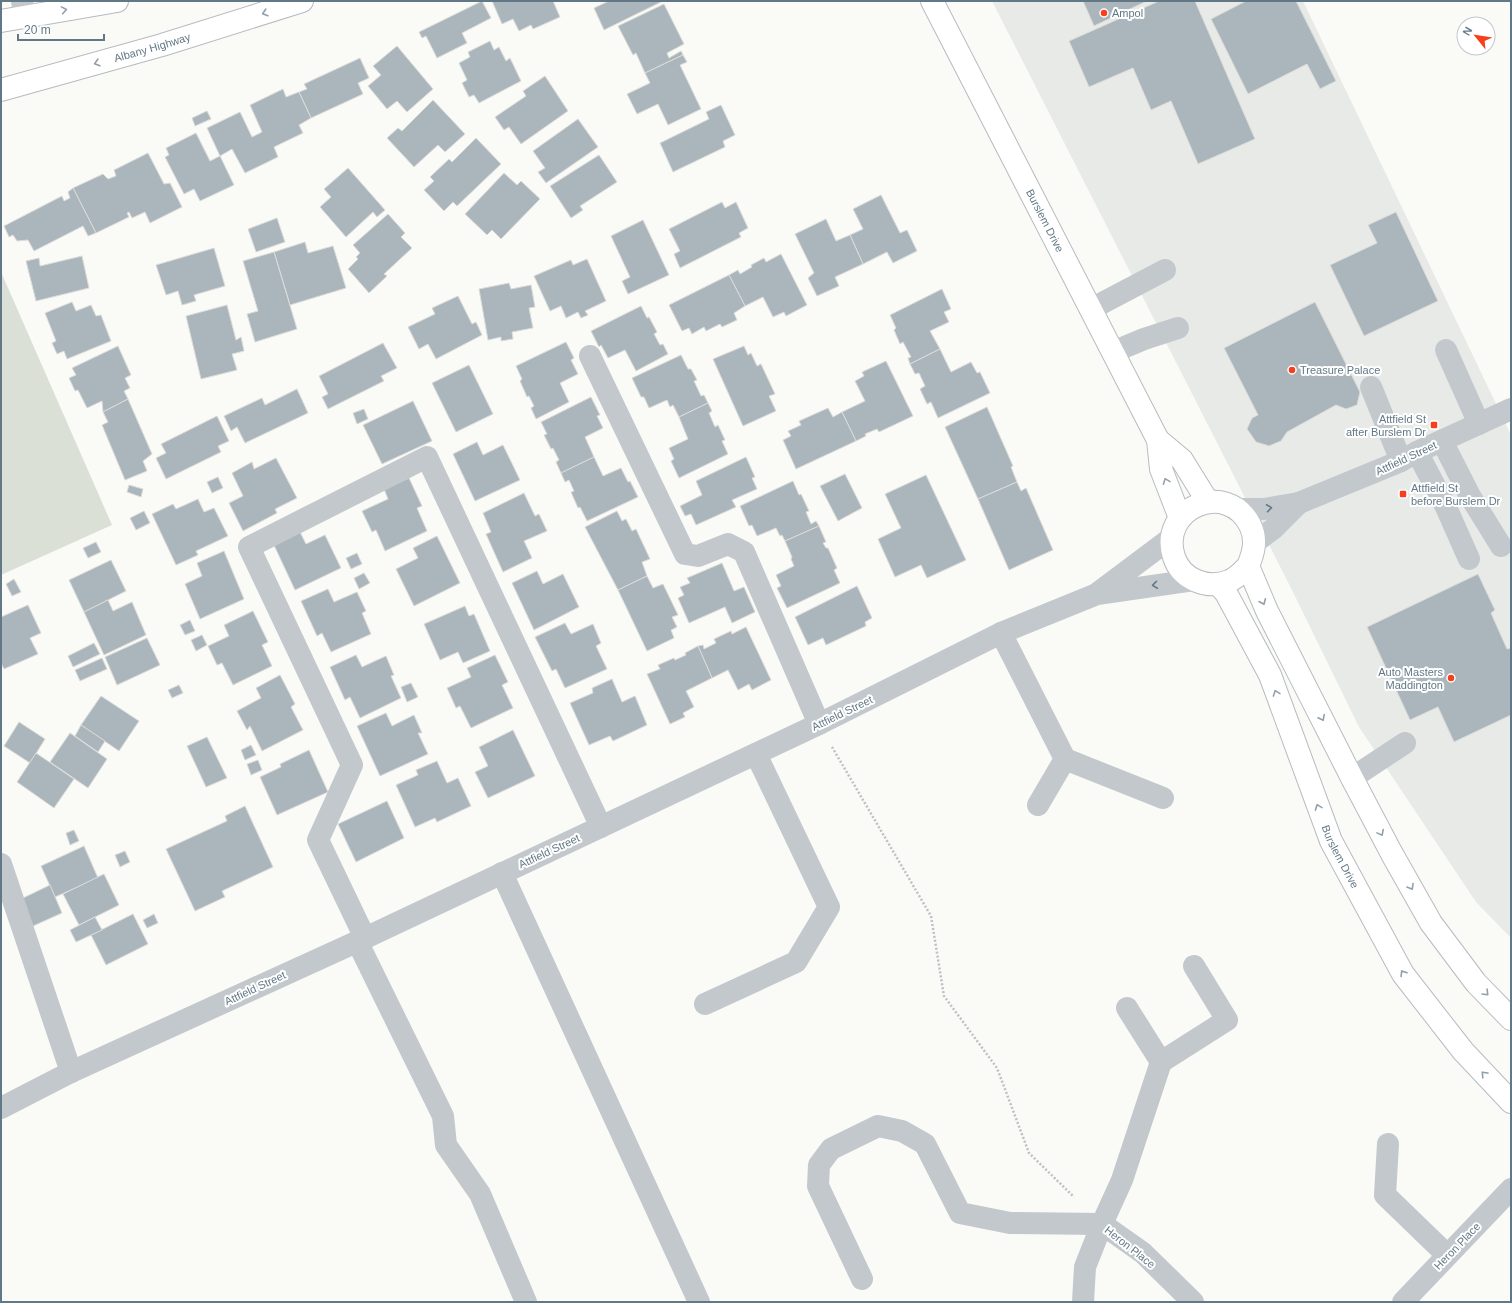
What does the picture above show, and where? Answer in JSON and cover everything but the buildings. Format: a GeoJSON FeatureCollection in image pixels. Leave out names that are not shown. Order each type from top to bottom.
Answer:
{"type":"FeatureCollection","features":[{"type":"Feature","properties":{"kind":"main road"},"geometry":{"type":"LineString","coordinates":[[1,21],[24,9],[117,1]]}},
{"type":"Feature","properties":{"kind":"main road","name":"Albany Highway"},"geometry":{"type":"LineString","coordinates":[[1,90],[162,45],[302,1]]}},
{"type":"Feature","properties":{"kind":"main road","name":"Burslem Drive"},"geometry":{"type":"LineString","coordinates":[[932,1],[1158,440],[1161,469],[1180,518]]}},
{"type":"Feature","properties":{"kind":"main road","name":"Burslem Drive"},"geometry":{"type":"LineString","coordinates":[[1158,440],[1182,460],[1208,502]]}},
{"type":"Feature","properties":{"kind":"main road"},"geometry":{"type":"LineString","coordinates":[[1208,502],[1228,504],[1238,509],[1247,519],[1252,530],[1254,543],[1254,551],[1248,566],[1240,575],[1229,581],[1218,584],[1205,584],[1194,580],[1176,563],[1172,550],[1172,538],[1180,518],[1188,510],[1197,505],[1208,502]]}},
{"type":"Feature","properties":{"kind":"main road"},"geometry":{"type":"LineString","coordinates":[[1248,566],[1267,611],[1352,778],[1392,854],[1431,923],[1476,983],[1511,1019]]}},
{"type":"Feature","properties":{"kind":"main road","name":"Burslem Drive"},"geometry":{"type":"LineString","coordinates":[[1218,584],[1226,593],[1270,675],[1331,840],[1403,974],[1463,1051],[1511,1102]]}},
{"type":"Feature","properties":{"kind":"street"},"geometry":{"type":"LineString","coordinates":[[1091,309],[1165,270]]}},
{"type":"Feature","properties":{"kind":"street"},"geometry":{"type":"LineString","coordinates":[[1113,352],[1144,339],[1178,328]]}},
{"type":"Feature","properties":{"kind":"street"},"geometry":{"type":"LineString","coordinates":[[1446,350],[1479,424]]}},
{"type":"Feature","properties":{"kind":"street"},"geometry":{"type":"LineString","coordinates":[[590,356],[685,554],[698,556],[728,544],[744,552],[819,724]]}},
{"type":"Feature","properties":{"kind":"street"},"geometry":{"type":"LineString","coordinates":[[1371,387],[1409,457],[1446,507],[1469,559]]}},
{"type":"Feature","properties":{"kind":"street","name":"Attfield Street"},"geometry":{"type":"LineString","coordinates":[[1238,509],[1264,509],[1299,503],[1409,457],[1511,409]]}},
{"type":"Feature","properties":{"kind":"street"},"geometry":{"type":"LineString","coordinates":[[1442,441],[1470,496],[1501,546]]}},
{"type":"Feature","properties":{"kind":"street"},"geometry":{"type":"LineString","coordinates":[[526,1302],[480,1194],[446,1146],[443,1116],[361,940],[318,840],[352,766],[249,547],[427,457],[601,827]]}},
{"type":"Feature","properties":{"kind":"street","name":"Attfield Street"},"geometry":{"type":"LineString","coordinates":[[1254,543],[1273,529],[1299,503]]}},
{"type":"Feature","properties":{"kind":"street","name":"Attfield Street"},"geometry":{"type":"LineString","coordinates":[[1097,594],[1172,538]]}},
{"type":"Feature","properties":{"kind":"street","name":"Attfield Street"},"geometry":{"type":"LineString","coordinates":[[1,1108],[71,1072],[361,940],[756,754],[1001,633],[1097,594],[1194,580]]}},
{"type":"Feature","properties":{"kind":"street"},"geometry":{"type":"LineString","coordinates":[[1001,633],[1065,759],[1164,798]]}},
{"type":"Feature","properties":{"kind":"street"},"geometry":{"type":"LineString","coordinates":[[1352,778],[1405,743]]}},
{"type":"Feature","properties":{"kind":"street"},"geometry":{"type":"LineString","coordinates":[[705,1004],[796,962],[829,907],[756,754]]}},
{"type":"Feature","properties":{"kind":"street"},"geometry":{"type":"LineString","coordinates":[[1038,805],[1065,759]]}},
{"type":"Feature","properties":{"kind":"street"},"geometry":{"type":"LineString","coordinates":[[1,864],[71,1072]]}},
{"type":"Feature","properties":{"kind":"street"},"geometry":{"type":"LineString","coordinates":[[502,873],[699,1302]]}},
{"type":"Feature","properties":{"kind":"street"},"geometry":{"type":"LineString","coordinates":[[1083,1302],[1085,1267],[1122,1180],[1162,1062],[1227,1020],[1194,966]]}},
{"type":"Feature","properties":{"kind":"street"},"geometry":{"type":"LineString","coordinates":[[1127,1008],[1162,1062]]}},
{"type":"Feature","properties":{"kind":"street"},"geometry":{"type":"LineString","coordinates":[[862,1279],[818,1186],[819,1165],[831,1149],[878,1126],[902,1131],[924,1144],[960,1213],[1010,1223],[1102,1224]]}},
{"type":"Feature","properties":{"kind":"street"},"geometry":{"type":"LineString","coordinates":[[1388,1144],[1385,1195],[1447,1255]]}},
{"type":"Feature","properties":{"kind":"street","name":"Heron Place"},"geometry":{"type":"LineString","coordinates":[[1403,1302],[1511,1189]]}},
{"type":"Feature","properties":{"kind":"street","name":"Heron Place"},"geometry":{"type":"LineString","coordinates":[[1102,1224],[1143,1253],[1193,1302]]}},
{"type":"Feature","properties":{"kind":"path"},"geometry":{"type":"LineString","coordinates":[[819,724],[930,916],[944,996],[997,1068],[1028,1153],[1102,1224]]}},
{"type":"Feature","properties":{"kind":"shaded area"},"geometry":{"type":"Polygon","coordinates":[[[992,1],[1303,1],[1511,435],[1511,938],[1476,902],[1359,727],[1290,586],[992,1]]]}},
{"type":"Feature","properties":{"kind":"shaded area"},"geometry":{"type":"Polygon","coordinates":[[[1,272],[112,525],[1,575],[1,272]]]}},
{"type":"Feature","properties":{"kind":"place","name":"Ampol"},"geometry":{"type":"Point","coordinates":[1104,13]}},
{"type":"Feature","properties":{"kind":"place","name":"Treasure Palace"},"geometry":{"type":"Point","coordinates":[1292,370]}},
{"type":"Feature","properties":{"kind":"place","name":"Attfield St after Burslem Dr"},"geometry":{"type":"Point","coordinates":[1434,425]}},
{"type":"Feature","properties":{"kind":"place","name":"Attfield St before Burslem Dr"},"geometry":{"type":"Point","coordinates":[1403,494]}},
{"type":"Feature","properties":{"kind":"place","name":"Auto Masters Maddington"},"geometry":{"type":"Point","coordinates":[1451,678]}}]}
